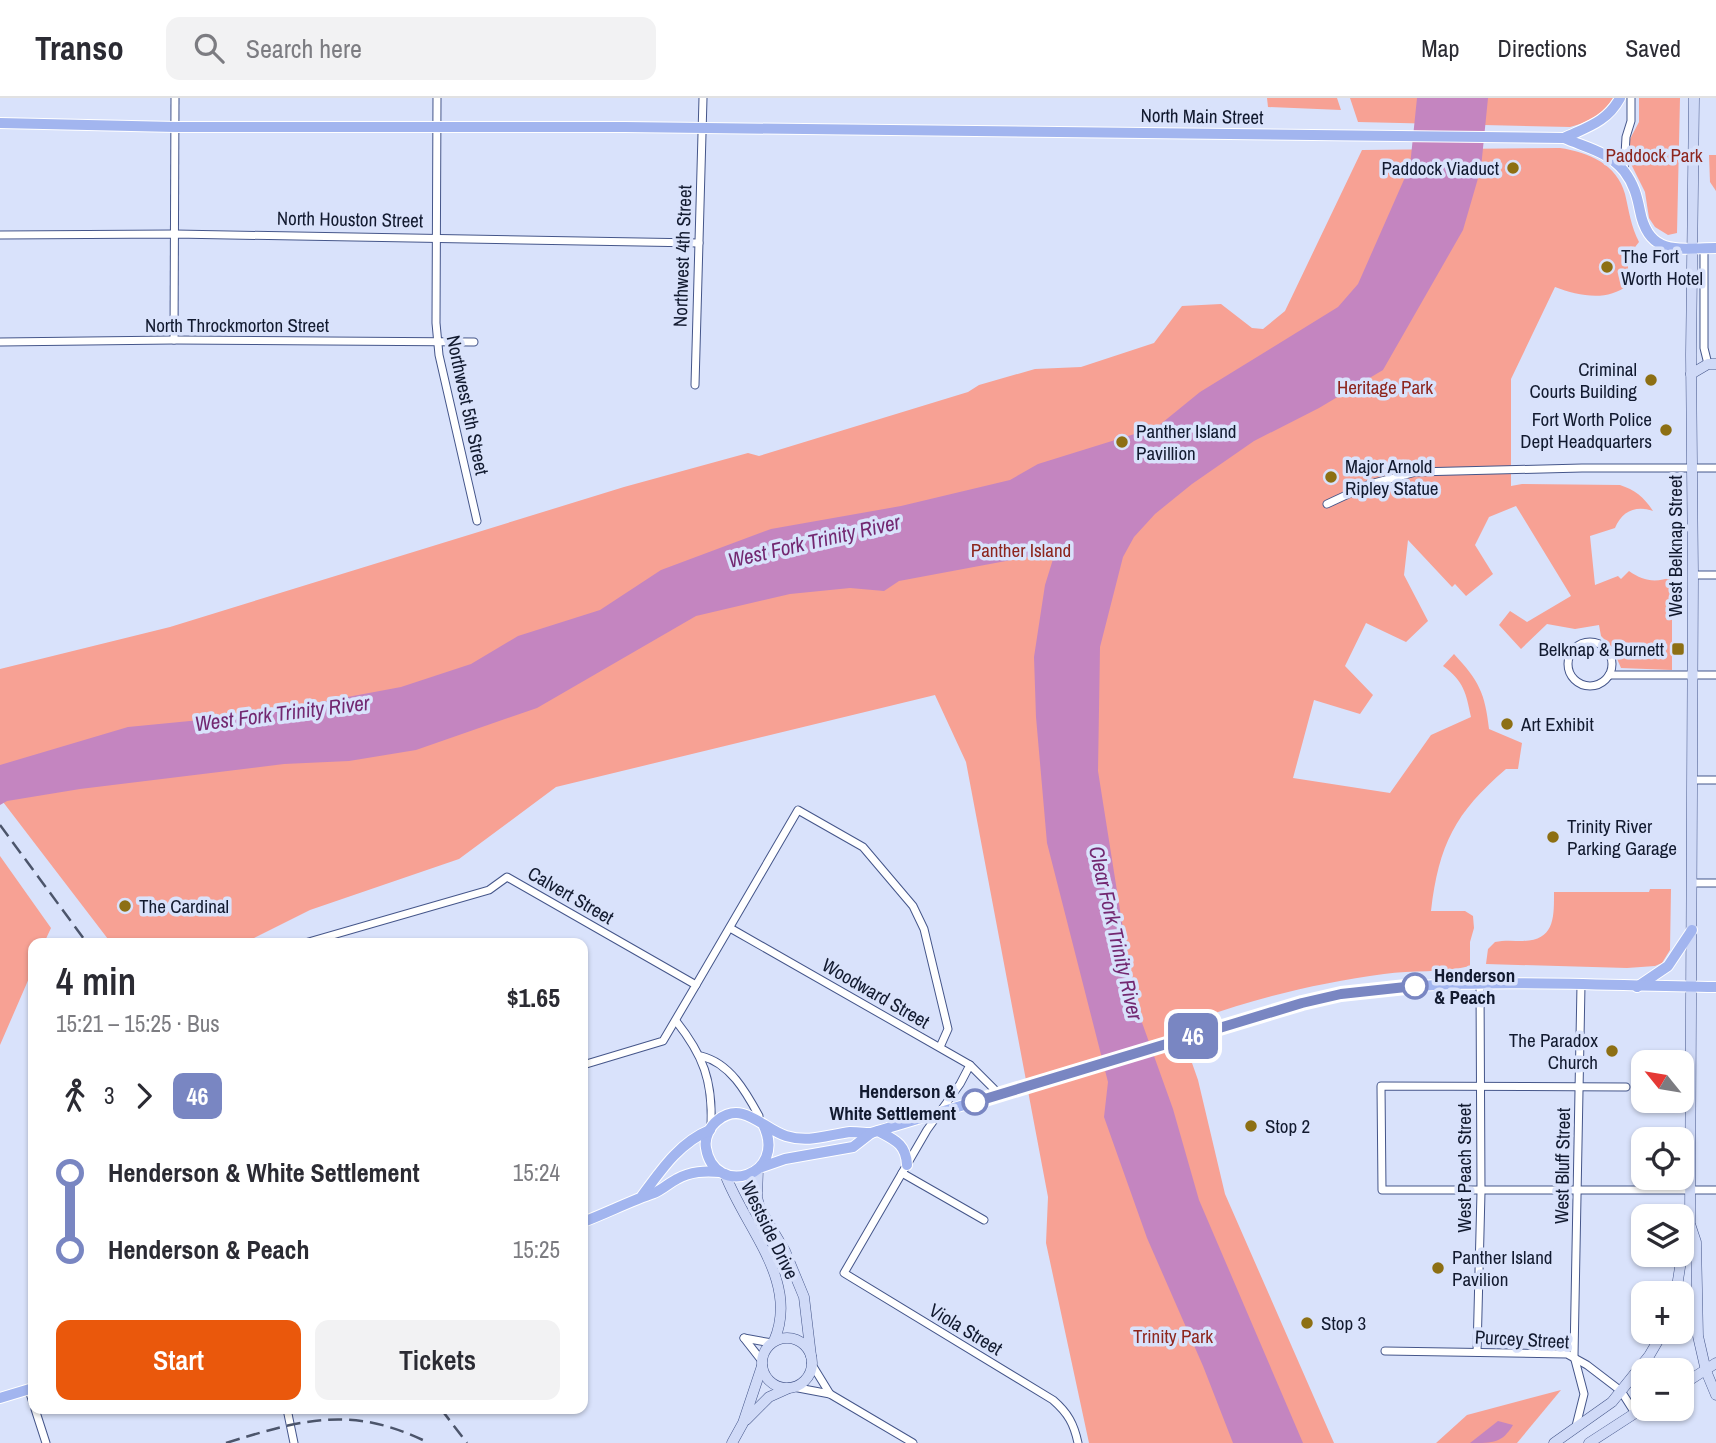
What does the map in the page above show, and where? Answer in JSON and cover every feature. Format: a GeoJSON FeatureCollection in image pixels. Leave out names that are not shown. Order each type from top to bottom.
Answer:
{"type":"FeatureCollection","features":[{"type":"Feature","properties":{"kind":"main road"},"geometry":{"type":"LineString","coordinates":[[1562,138],[1597,124],[1611,112],[1620,98]]}},
{"type":"Feature","properties":{"kind":"main road","name":"West Belknap Street"},"geometry":{"type":"LineString","coordinates":[[1690,1127],[1694,98]]}},
{"type":"Feature","properties":{"kind":"main road","name":"North Main Street"},"geometry":{"type":"LineString","coordinates":[[0,123],[175,127],[701,128],[1562,138]]}},
{"type":"Feature","properties":{"kind":"main road"},"geometry":{"type":"LineString","coordinates":[[1562,138],[1602,152],[1624,172],[1634,188],[1644,228],[1651,239],[1667,247],[1716,248]]}},
{"type":"Feature","properties":{"kind":"main road"},"geometry":{"type":"LineString","coordinates":[[1691,374],[1712,364]]}},
{"type":"Feature","properties":{"kind":"main road"},"geometry":{"type":"LineString","coordinates":[[1637,987],[1668,966],[1692,930]]}},
{"type":"Feature","properties":{"kind":"main road"},"geometry":{"type":"LineString","coordinates":[[642,1196],[680,1149],[729,1114],[750,1115],[783,1136],[805,1139],[827,1138],[849,1132],[874,1132],[1302,1003],[1357,992],[1480,984],[1691,990],[1716,987]]}},
{"type":"Feature","properties":{"kind":"main road"},"geometry":{"type":"LineString","coordinates":[[760,1168],[769,1152],[769,1140],[761,1123]]}},
{"type":"Feature","properties":{"kind":"main road"},"geometry":{"type":"LineString","coordinates":[[710,1128],[705,1142],[706,1151],[713,1165],[722,1173]]}},
{"type":"Feature","properties":{"kind":"main road"},"geometry":{"type":"LineString","coordinates":[[588,1220],[656,1192],[687,1174],[709,1171],[739,1177],[785,1159],[853,1147],[874,1132]]}},
{"type":"Feature","properties":{"kind":"main road"},"geometry":{"type":"LineString","coordinates":[[874,1132],[903,1145],[907,1154],[905,1169]]}},
{"type":"Feature","properties":{"kind":"main road","name":"Westside Drive"},"geometry":{"type":"LineString","coordinates":[[760,1168],[757,1197],[760,1209],[785,1251],[804,1297],[811,1359]]}},
{"type":"Feature","properties":{"kind":"main road","name":"Westside Drive"},"geometry":{"type":"LineString","coordinates":[[722,1173],[779,1283],[782,1315],[773,1342]]}},
{"type":"Feature","properties":{"kind":"main road","name":"West Belknap Street"},"geometry":{"type":"LineString","coordinates":[[1690,1190],[1690,1204]]}},
{"type":"Feature","properties":{"kind":"main road"},"geometry":{"type":"LineString","coordinates":[[1694,1236],[1698,1336],[1706,1371],[1716,1395]]}},
{"type":"Feature","properties":{"kind":"main road"},"geometry":{"type":"LineString","coordinates":[[732,1443],[743,1423],[763,1354],[773,1342],[788,1338],[803,1344],[811,1359],[807,1378],[769,1397],[743,1423]]}},
{"type":"Feature","properties":{"kind":"main road"},"geometry":{"type":"LineString","coordinates":[[1554,1443],[1612,1402],[1656,1344]]}},
{"type":"Feature","properties":{"kind":"main road"},"geometry":{"type":"LineString","coordinates":[[762,1363],[765,1376],[770,1382],[776,1386],[791,1387]]}},
{"type":"Feature","properties":{"kind":"main road"},"geometry":{"type":"LineString","coordinates":[[1694,1378],[1716,1363]]}},
{"type":"Feature","properties":{"kind":"main road"},"geometry":{"type":"LineString","coordinates":[[0,1398],[28,1390]]}},
{"type":"Feature","properties":{"kind":"main road"},"geometry":{"type":"LineString","coordinates":[[1590,1443],[1631,1415]]}},
{"type":"Feature","properties":{"kind":"street"},"geometry":{"type":"LineString","coordinates":[[174,340],[175,98]]}},
{"type":"Feature","properties":{"kind":"street","name":"Northwest 5th Street"},"geometry":{"type":"LineString","coordinates":[[437,98],[438,341],[477,521]]}},
{"type":"Feature","properties":{"kind":"street","name":"Northwest 4th Street"},"geometry":{"type":"LineString","coordinates":[[695,384],[703,98]]}},
{"type":"Feature","properties":{"kind":"street"},"geometry":{"type":"LineString","coordinates":[[1624,172],[1626,137],[1631,121],[1631,98]]}},
{"type":"Feature","properties":{"kind":"street","name":"North Houston Street"},"geometry":{"type":"LineString","coordinates":[[0,235],[175,234],[699,243]]}},
{"type":"Feature","properties":{"kind":"street"},"geometry":{"type":"LineString","coordinates":[[1704,248],[1704,348],[1712,364]]}},
{"type":"Feature","properties":{"kind":"street","name":"North Throckmorton Street"},"geometry":{"type":"LineString","coordinates":[[0,342],[474,342]]}},
{"type":"Feature","properties":{"kind":"street"},"geometry":{"type":"LineString","coordinates":[[1327,505],[1370,484],[1416,472],[1716,468]]}},
{"type":"Feature","properties":{"kind":"street"},"geometry":{"type":"LineString","coordinates":[[1693,575],[1716,575]]}},
{"type":"Feature","properties":{"kind":"street"},"geometry":{"type":"LineString","coordinates":[[1609,675],[1612,660],[1609,653],[1598,643],[1582,643],[1571,653],[1568,660],[1571,675],[1583,685],[1598,685],[1609,675],[1716,675]]}},
{"type":"Feature","properties":{"kind":"street"},"geometry":{"type":"LineString","coordinates":[[1692,780],[1716,780]]}},
{"type":"Feature","properties":{"kind":"street"},"geometry":{"type":"LineString","coordinates":[[588,1064],[660,1043],[676,1021],[798,810],[863,848],[913,906],[924,929],[948,1029],[940,1047]]}},
{"type":"Feature","properties":{"kind":"street","name":"Calvert Street"},"geometry":{"type":"LineString","coordinates":[[322,938],[488,890],[508,877],[696,985]]}},
{"type":"Feature","properties":{"kind":"street"},"geometry":{"type":"LineString","coordinates":[[1692,883],[1716,883]]}},
{"type":"Feature","properties":{"kind":"street","name":"Woodward Street"},"geometry":{"type":"LineString","coordinates":[[730,928],[970,1065],[999,1094]]}},
{"type":"Feature","properties":{"kind":"street","name":"West Peach Street"},"geometry":{"type":"LineString","coordinates":[[1478,1352],[1480,984]]}},
{"type":"Feature","properties":{"kind":"street","name":"West Bluff Street"},"geometry":{"type":"LineString","coordinates":[[1575,1429],[1584,1394],[1574,1356],[1581,985]]}},
{"type":"Feature","properties":{"kind":"street"},"geometry":{"type":"LineString","coordinates":[[676,1021],[701,1056],[711,1093],[710,1128]]}},
{"type":"Feature","properties":{"kind":"street"},"geometry":{"type":"LineString","coordinates":[[701,1056],[712,1059],[738,1082],[761,1123]]}},
{"type":"Feature","properties":{"kind":"street"},"geometry":{"type":"LineString","coordinates":[[970,1065],[905,1169],[984,1220]]}},
{"type":"Feature","properties":{"kind":"street"},"geometry":{"type":"LineString","coordinates":[[1626,1087],[1381,1086],[1381,1190],[1690,1190]]}},
{"type":"Feature","properties":{"kind":"street","name":"Viola Street"},"geometry":{"type":"LineString","coordinates":[[905,1169],[844,1273],[1053,1400],[1069,1415],[1078,1443]]}},
{"type":"Feature","properties":{"kind":"street"},"geometry":{"type":"LineString","coordinates":[[1694,1190],[1716,1190]]}},
{"type":"Feature","properties":{"kind":"street"},"geometry":{"type":"LineString","coordinates":[[762,1363],[744,1338],[773,1342]]}},
{"type":"Feature","properties":{"kind":"street","name":"Purcey Street"},"geometry":{"type":"LineString","coordinates":[[1385,1351],[1567,1354],[1574,1356],[1631,1402]]}},
{"type":"Feature","properties":{"kind":"street"},"geometry":{"type":"LineString","coordinates":[[811,1359],[830,1394]]}},
{"type":"Feature","properties":{"kind":"street"},"geometry":{"type":"LineString","coordinates":[[791,1387],[830,1394],[913,1443]]}},
{"type":"Feature","properties":{"kind":"street"},"geometry":{"type":"LineString","coordinates":[[37,1414],[46,1443]]}},
{"type":"Feature","properties":{"kind":"street"},"geometry":{"type":"LineString","coordinates":[[288,1414],[294,1443]]}},
{"type":"Feature","properties":{"kind":"green space"},"geometry":{"type":"Polygon","coordinates":[[[1267,98],[1337,98],[1341,110],[1268,107],[1267,98]]]}},
{"type":"Feature","properties":{"kind":"green space"},"geometry":{"type":"Polygon","coordinates":[[[1350,98],[1613,98],[1594,117],[1570,127],[1358,122],[1350,98]]]}},
{"type":"Feature","properties":{"kind":"green space","name":"Paddock Park"},"geometry":{"type":"Polygon","coordinates":[[[1639,98],[1680,98],[1677,233],[1668,235],[1655,227],[1649,218],[1645,192],[1630,162],[1630,139],[1639,122],[1639,98]]]}},
{"type":"Feature","properties":{"kind":"green space"},"geometry":{"type":"Polygon","coordinates":[[[1560,148],[1600,161],[1621,184],[1639,242],[1628,256],[1628,285],[1611,294],[1593,296],[1555,287],[1511,379],[1511,486],[1620,485],[1635,492],[1646,502],[1653,511],[1635,509],[1622,517],[1615,528],[1590,536],[1595,585],[1618,576],[1621,579],[1629,571],[1649,580],[1672,577],[1672,670],[1621,668],[1612,647],[1601,636],[1599,625],[1575,629],[1547,624],[1521,649],[1499,625],[1510,611],[1527,622],[1571,596],[1516,506],[1489,517],[1475,545],[1493,574],[1466,596],[1455,584],[1452,587],[1408,540],[1404,575],[1428,621],[1406,642],[1366,623],[1345,666],[1373,695],[1360,714],[1314,700],[1293,778],[1390,793],[1431,735],[1471,717],[1463,688],[1456,677],[1443,666],[1454,654],[1479,688],[1489,729],[1522,743],[1518,769],[1506,769],[1488,785],[1452,831],[1434,887],[1431,911],[1465,911],[1473,916],[1470,966],[1332,982],[1254,1001],[1179,1026],[1198,1080],[1225,1194],[1334,1443],[1089,1443],[1046,1243],[1048,1197],[966,762],[935,695],[556,787],[459,859],[310,910],[254,938],[107,938],[0,798],[0,669],[170,627],[624,487],[748,453],[759,456],[1035,369],[1081,367],[1154,343],[1182,306],[1221,304],[1252,328],[1263,329],[1285,311],[1362,150],[1560,148]]]}},
{"type":"Feature","properties":{"kind":"green space"},"geometry":{"type":"Polygon","coordinates":[[[1709,155],[1716,155],[1716,191],[1710,182],[1709,155]]]}},
{"type":"Feature","properties":{"kind":"green space"},"geometry":{"type":"Polygon","coordinates":[[[0,856],[51,928],[46,938],[28,938],[28,981],[0,1045],[0,856]]]}},
{"type":"Feature","properties":{"kind":"green space"},"geometry":{"type":"Polygon","coordinates":[[[1650,889],[1671,889],[1670,950],[1662,963],[1627,968],[1486,964],[1488,949],[1495,942],[1534,940],[1547,932],[1553,918],[1554,892],[1649,892],[1650,889]]]}},
{"type":"Feature","properties":{"kind":"green space"},"geometry":{"type":"Polygon","coordinates":[[[1561,1390],[1517,1443],[1436,1443],[1467,1415],[1561,1390]]]}},
{"type":"Feature","properties":{"kind":"water"},"geometry":{"type":"Polygon","coordinates":[[[1417,98],[1488,98],[1481,168],[1463,230],[1383,370],[1319,408],[1254,441],[1192,484],[1155,514],[1134,537],[1123,557],[1100,647],[1098,771],[1140,1017],[1173,1109],[1199,1200],[1303,1443],[1233,1443],[1203,1366],[1147,1238],[1104,1117],[1108,1082],[1047,843],[1036,717],[1034,657],[1045,585],[1054,556],[1039,550],[1027,557],[899,581],[884,591],[850,588],[790,594],[696,616],[537,708],[416,750],[349,761],[284,764],[80,789],[7,801],[0,805],[0,765],[128,727],[252,715],[401,687],[471,664],[518,636],[600,610],[661,570],[771,529],[901,506],[1010,480],[1038,464],[1157,427],[1200,392],[1338,307],[1358,284],[1410,166],[1417,98]]]}},
{"type":"Feature","properties":{"kind":"water"},"geometry":{"type":"Polygon","coordinates":[[[1498,1421],[1513,1425],[1501,1439],[1470,1443],[1498,1421]]]}},
{"type":"Feature","properties":{"kind":"railway"},"geometry":{"type":"LineString","coordinates":[[0,825],[83,938]]}},
{"type":"Feature","properties":{"kind":"railway"},"geometry":{"type":"LineString","coordinates":[[445,1414],[467,1443]]}},
{"type":"Feature","properties":{"kind":"railway"},"geometry":{"type":"LineString","coordinates":[[226,1443],[304,1422],[328,1420],[376,1424],[402,1431],[429,1443]]}},
{"type":"Feature","properties":{"kind":"bus line","name":"46"},"geometry":{"type":"LineString","coordinates":[[975,1102],[1302,1003],[1341,994],[1415,986]]}},
{"type":"Feature","properties":{"kind":"place","name":"Paddock Viaduct"},"geometry":{"type":"Point","coordinates":[1513,168]}},
{"type":"Feature","properties":{"kind":"place","name":"The Fort Worth Hotel"},"geometry":{"type":"Point","coordinates":[1607,267]}},
{"type":"Feature","properties":{"kind":"place","name":"Criminal Courts Building"},"geometry":{"type":"Point","coordinates":[1651,380]}},
{"type":"Feature","properties":{"kind":"place","name":"Fort Worth Police Dept Headquarters"},"geometry":{"type":"Point","coordinates":[1666,430]}},
{"type":"Feature","properties":{"kind":"place","name":"Panther Island Pavillion"},"geometry":{"type":"Point","coordinates":[1122,442]}},
{"type":"Feature","properties":{"kind":"place","name":"Major Arnold Ripley Statue"},"geometry":{"type":"Point","coordinates":[1331,477]}},
{"type":"Feature","properties":{"kind":"place","name":"Belknap & Burnett"},"geometry":{"type":"Point","coordinates":[1678,649]}},
{"type":"Feature","properties":{"kind":"place","name":"Art Exhibit"},"geometry":{"type":"Point","coordinates":[1507,724]}},
{"type":"Feature","properties":{"kind":"place","name":"Trinity River Parking Garage"},"geometry":{"type":"Point","coordinates":[1553,837]}},
{"type":"Feature","properties":{"kind":"place","name":"The Cardinal"},"geometry":{"type":"Point","coordinates":[125,906]}},
{"type":"Feature","properties":{"kind":"place","name":"Henderson & Peach"},"geometry":{"type":"Point","coordinates":[1415,986]}},
{"type":"Feature","properties":{"kind":"place","name":"The Paradox Church"},"geometry":{"type":"Point","coordinates":[1612,1051]}},
{"type":"Feature","properties":{"kind":"place","name":"Henderson & White Settlement"},"geometry":{"type":"Point","coordinates":[975,1102]}},
{"type":"Feature","properties":{"kind":"place","name":"Stop 2"},"geometry":{"type":"Point","coordinates":[1251,1126]}},
{"type":"Feature","properties":{"kind":"place","name":"Panther Island Pavilion"},"geometry":{"type":"Point","coordinates":[1438,1268]}},
{"type":"Feature","properties":{"kind":"place","name":"Stop 3"},"geometry":{"type":"Point","coordinates":[1307,1323]}},
{"type":"Feature","properties":{"kind":"park label","name":"Heritage Park"},"geometry":{"type":"Point","coordinates":[1385,387]}},
{"type":"Feature","properties":{"kind":"park label","name":"Panther Island"},"geometry":{"type":"Point","coordinates":[1021,550]}},
{"type":"Feature","properties":{"kind":"park label","name":"Trinity Park"},"geometry":{"type":"Point","coordinates":[1173,1336]}},
{"type":"Feature","properties":{"kind":"water label","name":"West Fork Trinity River"},"geometry":{"type":"Point","coordinates":[814,541]}},
{"type":"Feature","properties":{"kind":"water label","name":"West Fork Trinity River"},"geometry":{"type":"Point","coordinates":[282,713]}},
{"type":"Feature","properties":{"kind":"water label","name":"Clear Fork Trinity River"},"geometry":{"type":"Point","coordinates":[1116,933]}}]}
